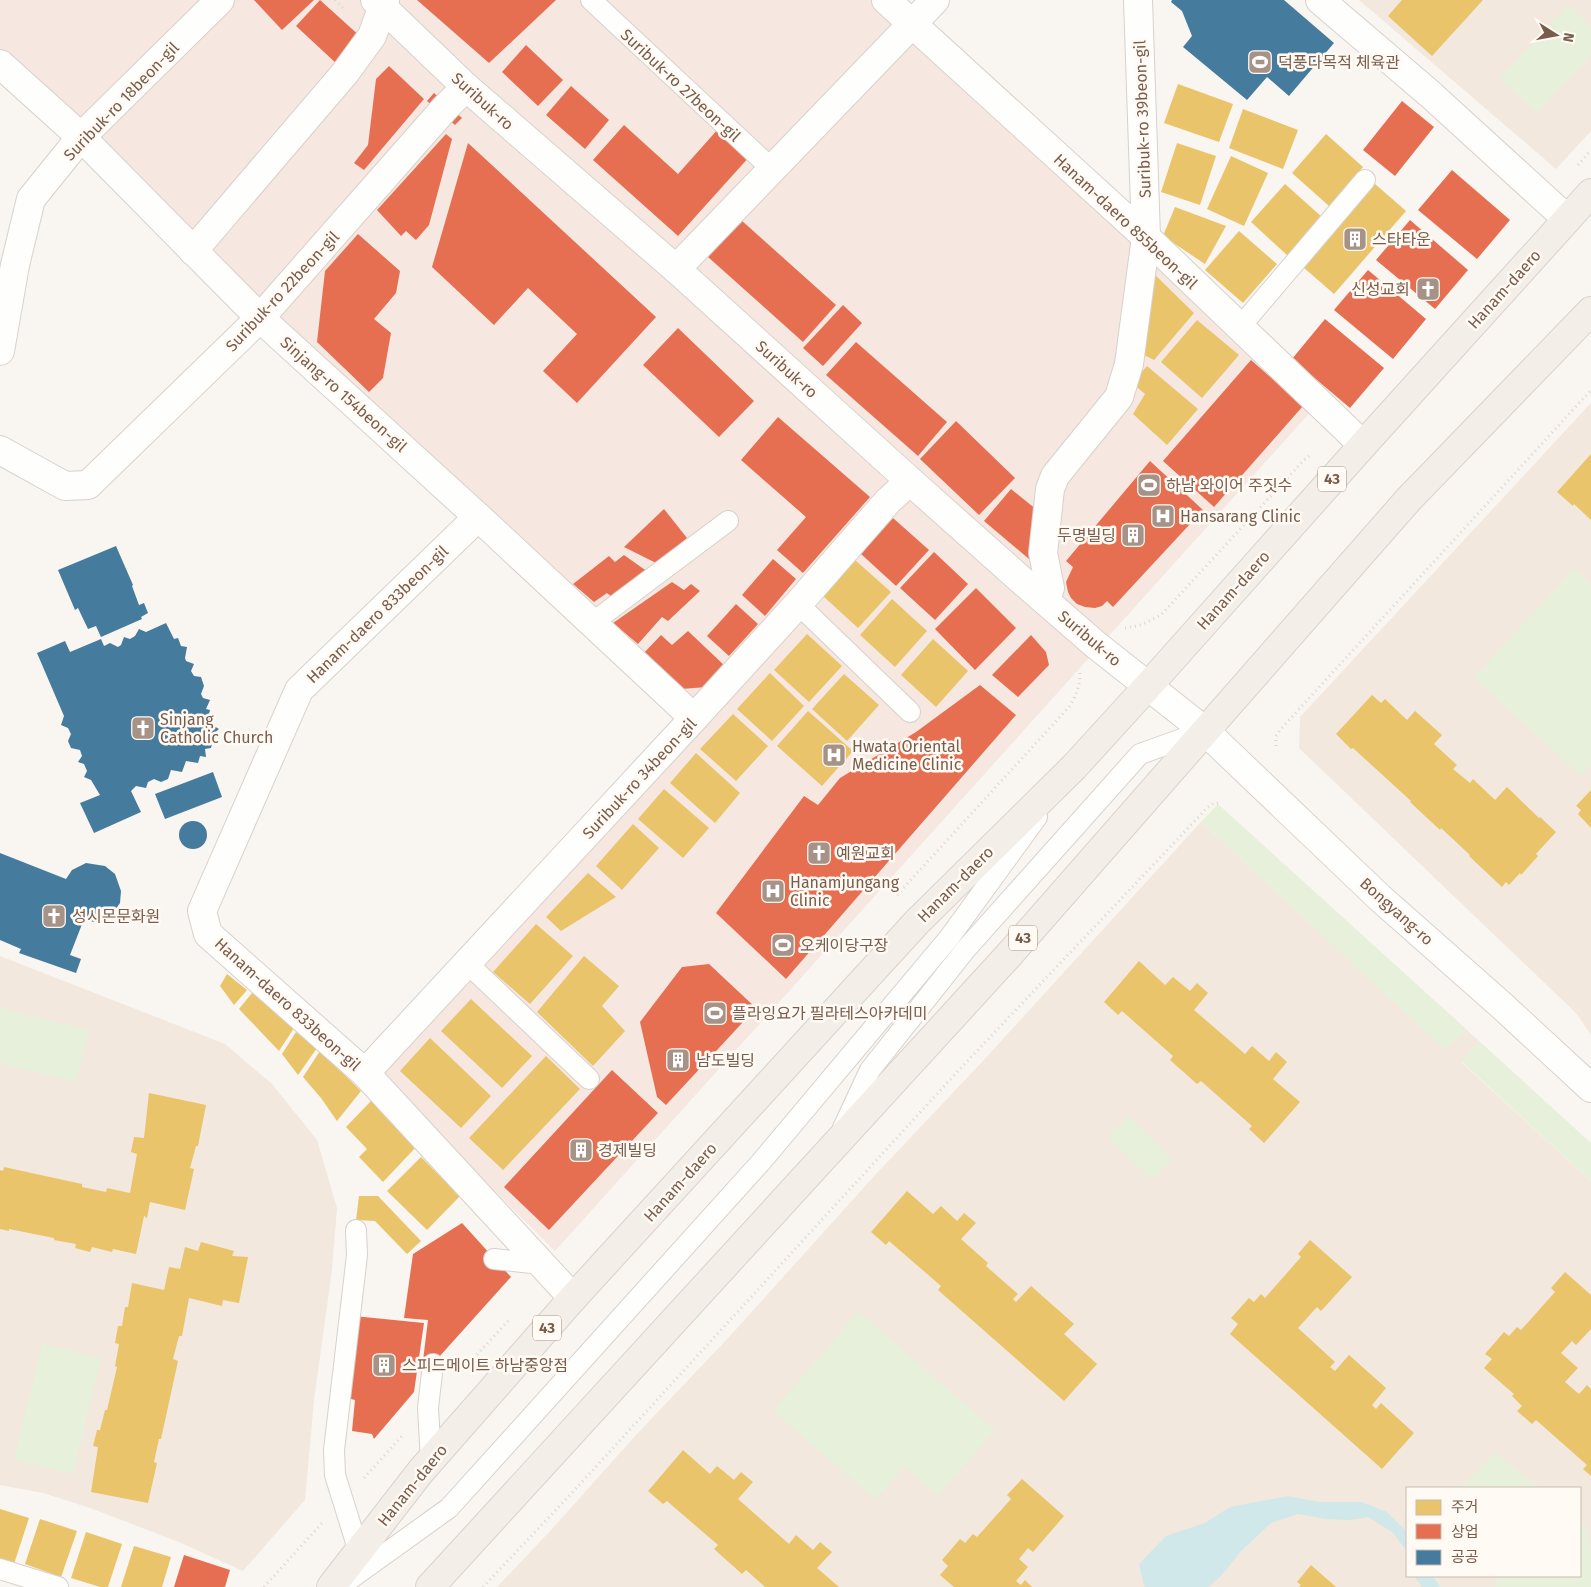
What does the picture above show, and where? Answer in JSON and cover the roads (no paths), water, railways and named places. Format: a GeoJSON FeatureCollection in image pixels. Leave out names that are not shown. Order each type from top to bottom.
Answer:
{"type":"FeatureCollection","features":[{"type":"Feature","properties":{"kind":"main road","name":"Hanam-daero"},"geometry":{"type":"LineString","coordinates":[[331,1587],[431,1460],[573,1298],[917,922],[1074,766],[1148,686],[1591,193]]}},
{"type":"Feature","properties":{"kind":"main road","name":"43"},"geometry":{"type":"LineString","coordinates":[[430,1587],[1001,963],[1408,500],[1591,311]]}},
{"type":"Feature","properties":{"kind":"street","name":"Suribuk-ro 18beon-gil"},"geometry":{"type":"LineString","coordinates":[[0,351],[8,264],[31,199],[81,137],[220,0]]}},
{"type":"Feature","properties":{"kind":"street","name":"Hanam-daero 855beon-gil"},"geometry":{"type":"LineString","coordinates":[[886,0],[1146,238],[1363,445]]}},
{"type":"Feature","properties":{"kind":"street"},"geometry":{"type":"LineString","coordinates":[[676,268],[935,0]]}},
{"type":"Feature","properties":{"kind":"street","name":"Suribuk-ro 39beon-gil"},"geometry":{"type":"LineString","coordinates":[[1046,601],[1050,588],[1043,553],[1050,489],[1055,476],[1119,397],[1129,364],[1146,238],[1138,0]]}},
{"type":"Feature","properties":{"kind":"street"},"geometry":{"type":"LineString","coordinates":[[1320,0],[1430,94],[1567,219]]}},
{"type":"Feature","properties":{"kind":"street"},"geometry":{"type":"LineString","coordinates":[[194,251],[345,73],[372,36],[380,2]]}},
{"type":"Feature","properties":{"kind":"street","name":"Suribuk-ro"},"geometry":{"type":"LineString","coordinates":[[380,2],[466,87],[676,268],[910,481],[1096,645],[1205,731]]}},
{"type":"Feature","properties":{"kind":"street","name":"Sinjang-ro 154beon-gil"},"geometry":{"type":"LineString","coordinates":[[0,64],[81,137],[260,318],[694,718]]}},
{"type":"Feature","properties":{"kind":"street","name":"Suribuk-ro 22beon-gil"},"geometry":{"type":"LineString","coordinates":[[0,450],[65,486],[88,485],[260,318],[445,108],[466,87]]}},
{"type":"Feature","properties":{"kind":"street","name":"Suribuk-ro 34beon-gil"},"geometry":{"type":"LineString","coordinates":[[365,1073],[694,718],[798,604],[888,501],[910,481]]}},
{"type":"Feature","properties":{"kind":"street","name":"Hanam-daero 833beon-gil"},"geometry":{"type":"LineString","coordinates":[[478,517],[299,690],[202,911],[208,934],[365,1073],[573,1298]]}},
{"type":"Feature","properties":{"kind":"street","name":"Bongyang-ro"},"geometry":{"type":"LineString","coordinates":[[1205,731],[1380,898],[1500,1004],[1591,1088]]}},
{"type":"Feature","properties":{"kind":"lane","name":"Suribuk-ro 27beon-gil"},"geometry":{"type":"LineString","coordinates":[[591,0],[772,169]]}},
{"type":"Feature","properties":{"kind":"lane"},"geometry":{"type":"LineString","coordinates":[[1240,327],[1365,180]]}},
{"type":"Feature","properties":{"kind":"lane"},"geometry":{"type":"LineString","coordinates":[[592,623],[728,521]]}},
{"type":"Feature","properties":{"kind":"lane"},"geometry":{"type":"LineString","coordinates":[[798,604],[910,712]]}},
{"type":"Feature","properties":{"kind":"lane"},"geometry":{"type":"LineString","coordinates":[[837,1142],[870,1070],[966,949],[1140,754],[1205,731]]}},
{"type":"Feature","properties":{"kind":"lane"},"geometry":{"type":"LineString","coordinates":[[339,1587],[449,1508],[761,1162],[949,938],[1074,766]]}},
{"type":"Feature","properties":{"kind":"lane"},"geometry":{"type":"LineString","coordinates":[[467,963],[589,1079]]}},
{"type":"Feature","properties":{"kind":"lane"},"geometry":{"type":"LineString","coordinates":[[356,1230],[355,1272],[334,1450],[335,1475],[359,1552]]}},
{"type":"Feature","properties":{"kind":"lane"},"geometry":{"type":"LineString","coordinates":[[494,1259],[541,1264]]}},
{"type":"Feature","properties":{"kind":"lane"},"geometry":{"type":"LineString","coordinates":[[431,1460],[428,1408],[433,1364]]}},
{"type":"Feature","properties":{"kind":"lane"},"geometry":{"type":"LineString","coordinates":[[0,1569],[58,1587]]}},
{"type":"Feature","properties":{"kind":"water"},"geometry":{"type":"Polygon","coordinates":[[[1288,1496],[1319,1502],[1362,1502],[1387,1512],[1406,1531],[1406,1550],[1392,1532],[1368,1517],[1350,1520],[1326,1519],[1298,1514],[1271,1523],[1240,1552],[1222,1575],[1209,1587],[1144,1586],[1139,1564],[1166,1536],[1205,1523],[1230,1507],[1288,1496]]]}},
{"type":"Feature","properties":{"kind":"water"},"geometry":{"type":"Polygon","coordinates":[[[1415,1577],[1434,1577],[1440,1587],[1422,1587],[1415,1577]]]}},
{"type":"Feature","properties":{"kind":"place","name":"덕풍다목적 체육관"},"geometry":{"type":"Point","coordinates":[1260,62]}},
{"type":"Feature","properties":{"kind":"place","name":"스타타운"},"geometry":{"type":"Point","coordinates":[1355,239]}},
{"type":"Feature","properties":{"kind":"place","name":"신성교회"},"geometry":{"type":"Point","coordinates":[1428,289]}},
{"type":"Feature","properties":{"kind":"place","name":"하남 와이어 주짓수"},"geometry":{"type":"Point","coordinates":[1149,485]}},
{"type":"Feature","properties":{"kind":"place","name":"Hansarang Clinic"},"geometry":{"type":"Point","coordinates":[1163,516]}},
{"type":"Feature","properties":{"kind":"place","name":"두명빌딩"},"geometry":{"type":"Point","coordinates":[1133,535]}},
{"type":"Feature","properties":{"kind":"place","name":"Sinjang Catholic Church"},"geometry":{"type":"Point","coordinates":[143,728]}},
{"type":"Feature","properties":{"kind":"place","name":"Hwata Oriental Medicine Clinic"},"geometry":{"type":"Point","coordinates":[834,755]}},
{"type":"Feature","properties":{"kind":"place","name":"예원교회"},"geometry":{"type":"Point","coordinates":[819,853]}},
{"type":"Feature","properties":{"kind":"place","name":"Hanamjungang Clinic"},"geometry":{"type":"Point","coordinates":[773,891]}},
{"type":"Feature","properties":{"kind":"place","name":"성시몬문화원"},"geometry":{"type":"Point","coordinates":[54,916]}},
{"type":"Feature","properties":{"kind":"place","name":"오케이당구장"},"geometry":{"type":"Point","coordinates":[783,945]}},
{"type":"Feature","properties":{"kind":"place","name":"플라잉요가 필라테스아카데미"},"geometry":{"type":"Point","coordinates":[715,1013]}},
{"type":"Feature","properties":{"kind":"place","name":"남도빌딩"},"geometry":{"type":"Point","coordinates":[678,1060]}},
{"type":"Feature","properties":{"kind":"place","name":"경제빌딩"},"geometry":{"type":"Point","coordinates":[581,1150]}},
{"type":"Feature","properties":{"kind":"place","name":"스피드메이트 하남중앙점"},"geometry":{"type":"Point","coordinates":[384,1365]}}]}
